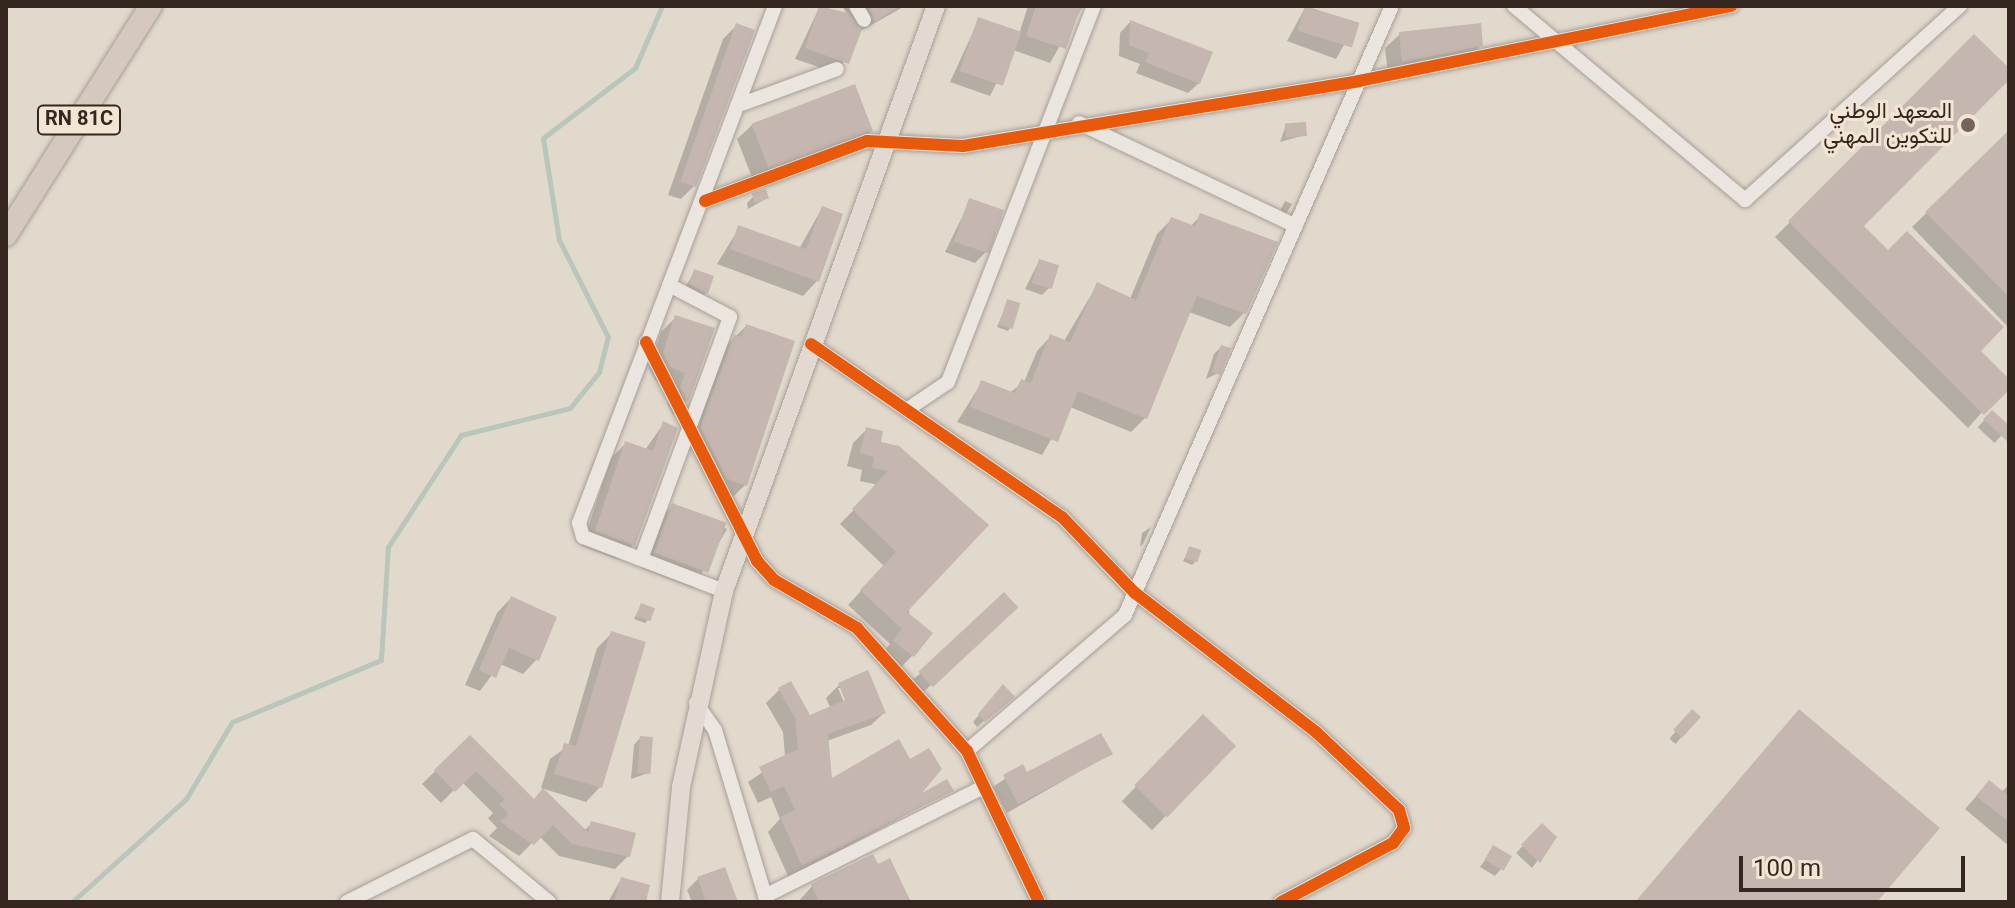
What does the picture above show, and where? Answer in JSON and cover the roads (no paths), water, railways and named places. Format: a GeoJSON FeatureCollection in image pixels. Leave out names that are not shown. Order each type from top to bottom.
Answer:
{"type":"FeatureCollection","features":[{"type":"Feature","properties":{"kind":"highway","name":"RN 81C"},"geometry":{"type":"LineString","coordinates":[[6,235],[151,6]]}},
{"type":"Feature","properties":{"kind":"main road"},"geometry":{"type":"LineString","coordinates":[[670,902],[696,703],[724,591],[936,6]]}},
{"type":"Feature","properties":{"kind":"street"},"geometry":{"type":"LineString","coordinates":[[724,591],[583,537],[579,523],[646,342],[742,104],[775,6]]}},
{"type":"Feature","properties":{"kind":"street"},"geometry":{"type":"LineString","coordinates":[[856,6],[864,20]]}},
{"type":"Feature","properties":{"kind":"street"},"geometry":{"type":"LineString","coordinates":[[908,409],[948,382],[1094,6]]}},
{"type":"Feature","properties":{"kind":"street"},"geometry":{"type":"LineString","coordinates":[[967,751],[1125,615],[1392,6]]}},
{"type":"Feature","properties":{"kind":"street"},"geometry":{"type":"LineString","coordinates":[[1514,6],[1740,200],[1750,200],[1960,6]]}},
{"type":"Feature","properties":{"kind":"street"},"geometry":{"type":"LineString","coordinates":[[705,201],[845,147],[888,139],[963,146],[1048,128],[1359,81],[1553,39],[1732,6]]}},
{"type":"Feature","properties":{"kind":"street"},"geometry":{"type":"LineString","coordinates":[[742,104],[837,69]]}},
{"type":"Feature","properties":{"kind":"street"},"geometry":{"type":"LineString","coordinates":[[1079,123],[1296,226]]}},
{"type":"Feature","properties":{"kind":"street"},"geometry":{"type":"LineString","coordinates":[[641,559],[691,429],[730,314],[669,285]]}},
{"type":"Feature","properties":{"kind":"street"},"geometry":{"type":"LineString","coordinates":[[646,342],[743,534],[767,574],[857,628],[967,751],[1039,902]]}},
{"type":"Feature","properties":{"kind":"street"},"geometry":{"type":"LineString","coordinates":[[811,344],[1062,517],[1135,593],[1316,732],[1399,810],[1404,828],[1393,843],[1281,902]]}},
{"type":"Feature","properties":{"kind":"street"},"geometry":{"type":"LineString","coordinates":[[696,703],[715,730],[766,899],[984,787]]}},
{"type":"Feature","properties":{"kind":"street"},"geometry":{"type":"LineString","coordinates":[[347,902],[473,839],[549,902]]}},
{"type":"Feature","properties":{"kind":"waterway"},"geometry":{"type":"LineString","coordinates":[[72,902],[186,799],[232,722],[381,660],[388,547],[461,435],[570,408],[599,372],[608,337],[559,240],[543,138],[635,68],[662,6]]}},
{"type":"Feature","properties":{"kind":"place","name":"المعهد الوطني للتكوين المهني"},"geometry":{"type":"Point","coordinates":[1968,125]}}]}
